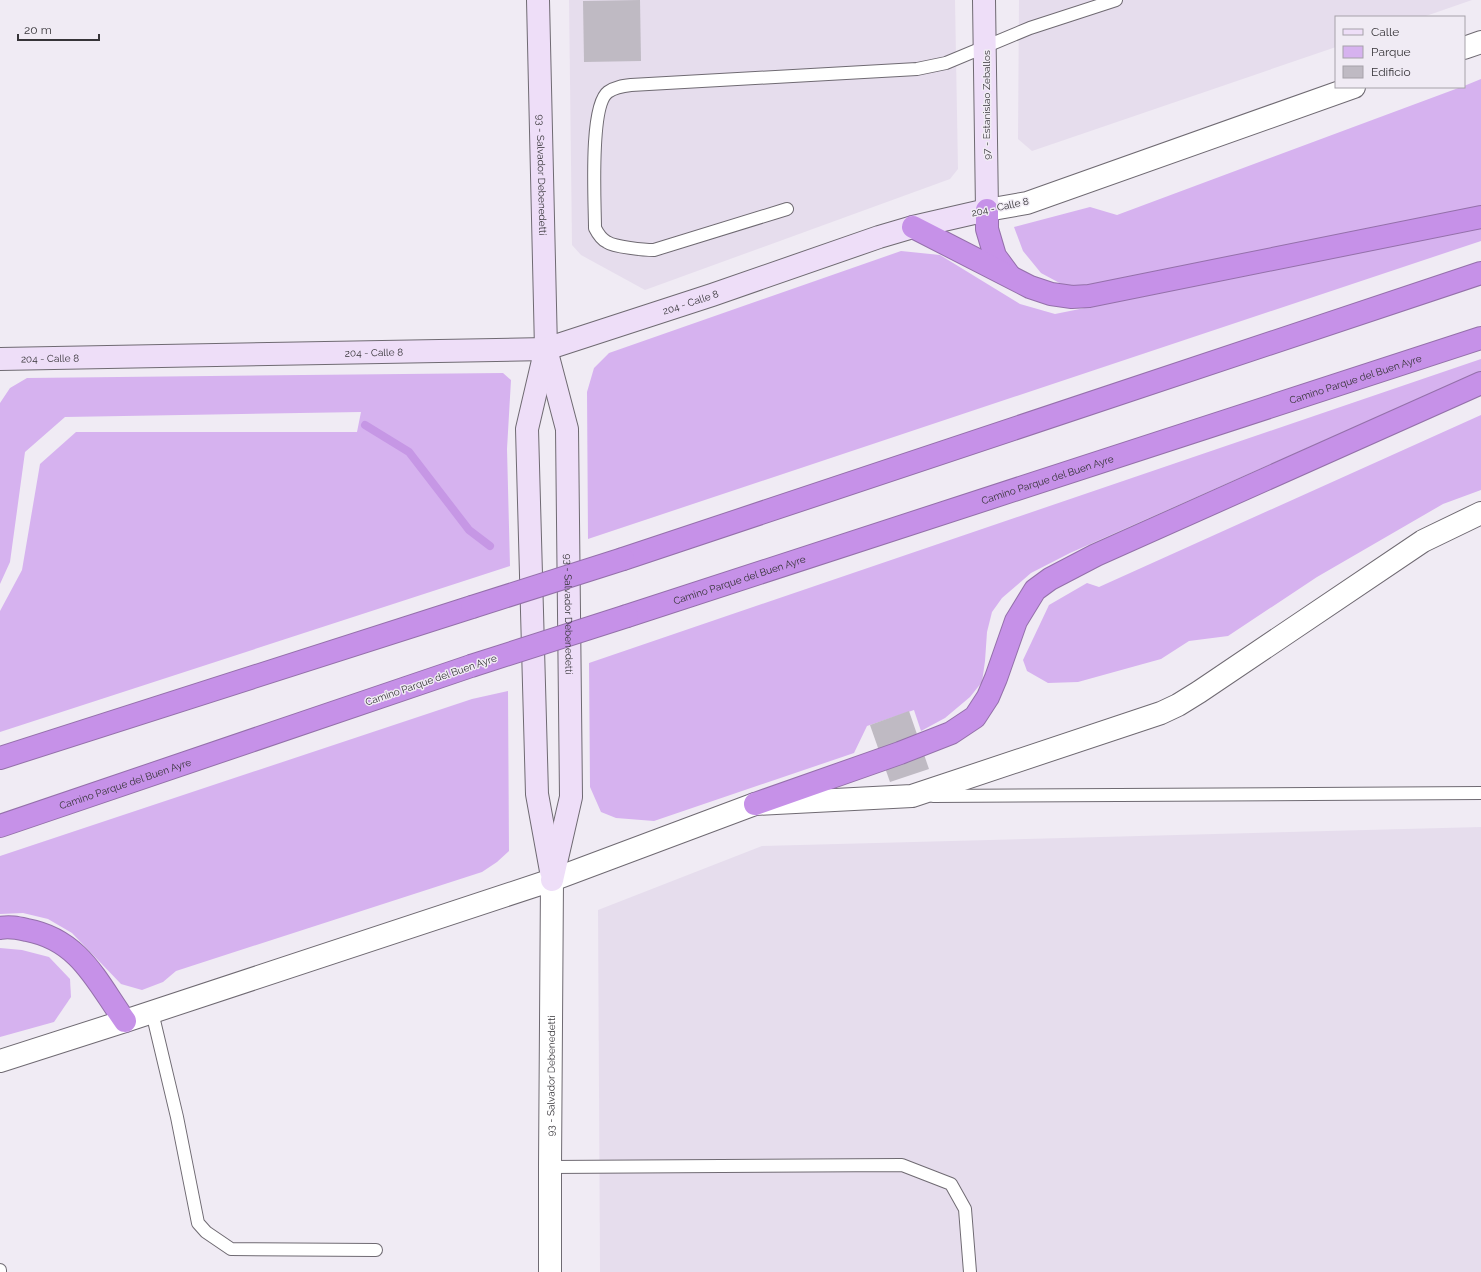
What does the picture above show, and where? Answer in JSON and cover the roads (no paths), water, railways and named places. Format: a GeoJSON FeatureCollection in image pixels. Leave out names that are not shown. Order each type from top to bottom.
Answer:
{"type":"FeatureCollection","features":[{"type":"Feature","properties":{"kind":"highway"},"geometry":{"type":"LineString","coordinates":[[987,210],[987,229],[995,256],[1010,276]]}},
{"type":"Feature","properties":{"kind":"highway"},"geometry":{"type":"LineString","coordinates":[[913,227],[1030,287],[1051,294],[1072,297],[1089,296],[1481,217]]}},
{"type":"Feature","properties":{"kind":"highway"},"geometry":{"type":"LineString","coordinates":[[0,758],[623,559],[1481,273]]}},
{"type":"Feature","properties":{"kind":"highway","name":"Camino Parque del Buen Ayre"},"geometry":{"type":"LineString","coordinates":[[0,826],[471,666],[1481,338]]}},
{"type":"Feature","properties":{"kind":"highway"},"geometry":{"type":"LineString","coordinates":[[755,804],[900,753],[951,733],[975,717],[988,697],[1016,621],[1035,590],[1050,579],[1096,555],[1481,382]]}},
{"type":"Feature","properties":{"kind":"highway"},"geometry":{"type":"LineString","coordinates":[[0,928],[9,926],[39,932],[69,947],[91,970],[125,1021]]}},
{"type":"Feature","properties":{"kind":"street","name":"93 - Salvador Debenedetti"},"geometry":{"type":"LineString","coordinates":[[538,0],[546,349],[567,429],[571,797],[552,880]]}},
{"type":"Feature","properties":{"kind":"street","name":"97 - Estanislao Zeballos"},"geometry":{"type":"LineString","coordinates":[[984,0],[987,210]]}},
{"type":"Feature","properties":{"kind":"street"},"geometry":{"type":"LineString","coordinates":[[1465,48],[1481,42]]}},
{"type":"Feature","properties":{"kind":"street","name":"204 - Calle 8"},"geometry":{"type":"LineString","coordinates":[[0,359],[546,349],[712,295],[879,237],[913,227],[1027,202],[1351,88]]}},
{"type":"Feature","properties":{"kind":"street","name":"93 - Salvador Debenedetti"},"geometry":{"type":"LineString","coordinates":[[546,349],[527,429],[537,794],[552,880],[550,1272]]}},
{"type":"Feature","properties":{"kind":"street"},"geometry":{"type":"LineString","coordinates":[[0,1061],[552,880],[755,804],[912,796],[1161,713],[1178,705],[1423,541],[1481,513]]}},
{"type":"Feature","properties":{"kind":"lane"},"geometry":{"type":"LineString","coordinates":[[787,209],[654,250],[646,250],[608,243],[600,236],[595,228],[595,129],[600,104],[607,93],[617,87],[631,85],[917,69],[946,63],[1030,28],[1116,0]]}},
{"type":"Feature","properties":{"kind":"lane"},"geometry":{"type":"LineString","coordinates":[[912,796],[1481,793]]}},
{"type":"Feature","properties":{"kind":"lane"},"geometry":{"type":"LineString","coordinates":[[152,1012],[177,1117],[198,1224],[206,1232],[231,1249],[376,1250]]}},
{"type":"Feature","properties":{"kind":"lane"},"geometry":{"type":"LineString","coordinates":[[550,1168],[902,1164],[951,1184],[965,1209],[970,1272]]}},
{"type":"Feature","properties":{"kind":"waterway"},"geometry":{"type":"LineString","coordinates":[[365,425],[409,452],[469,530],[490,546]]}}]}
